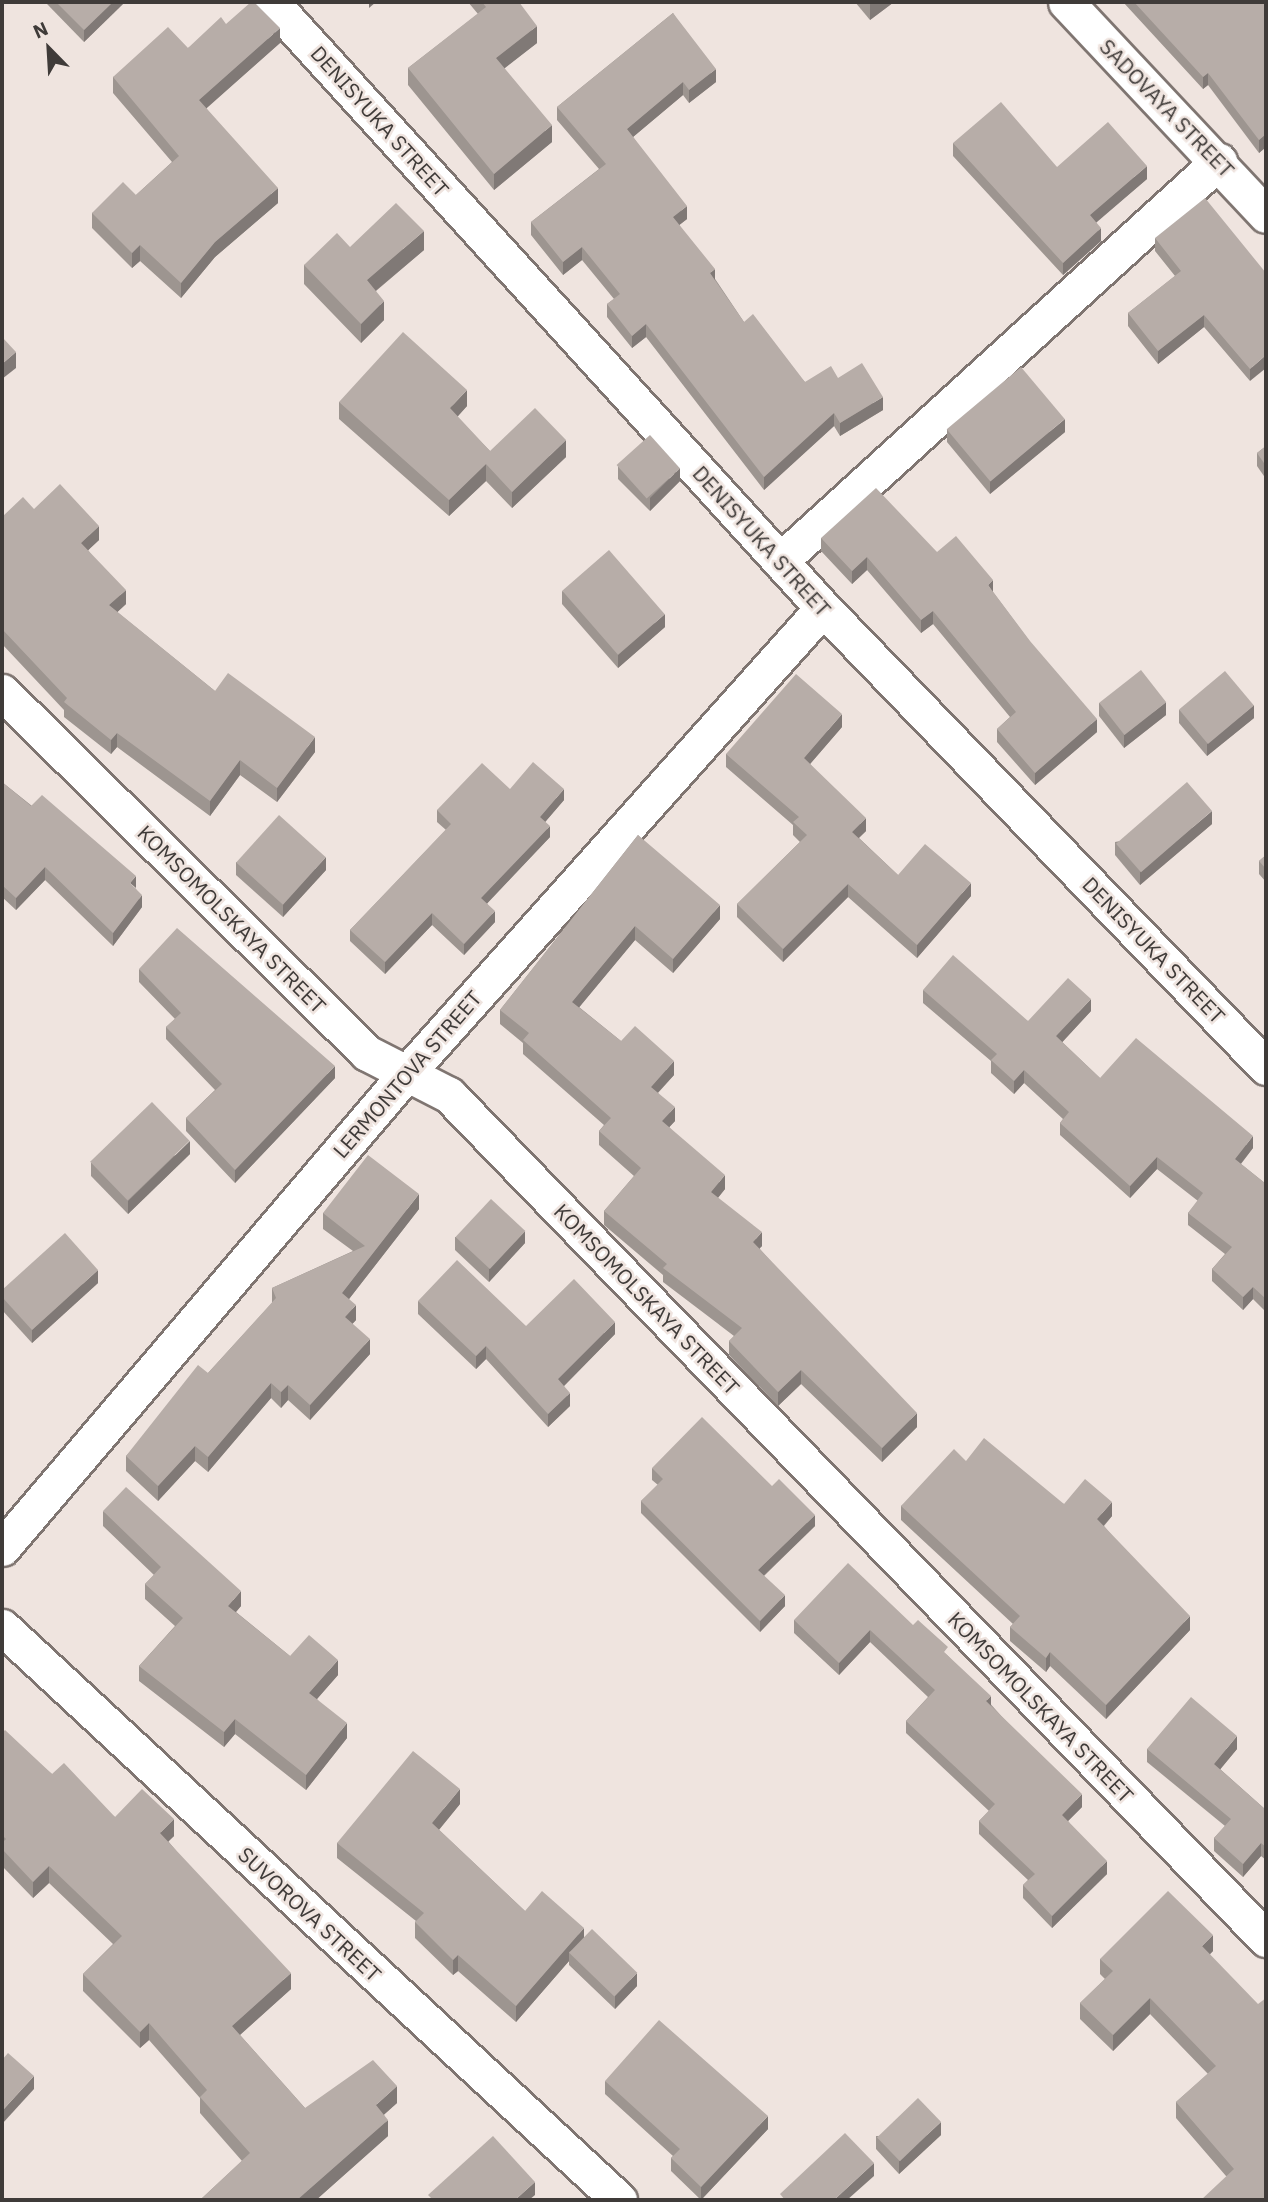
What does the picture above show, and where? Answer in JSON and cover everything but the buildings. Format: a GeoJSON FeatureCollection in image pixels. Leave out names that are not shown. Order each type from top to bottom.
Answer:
{"type":"FeatureCollection","features":[{"type":"Feature","properties":{"kind":"street","name":"DENISYUKA STREET"},"geometry":{"type":"LineString","coordinates":[[271,2],[822,608],[1266,1066]]}},
{"type":"Feature","properties":{"kind":"street","name":"SADOVAYA STREET"},"geometry":{"type":"LineString","coordinates":[[1066,2],[1219,161],[1266,215]]}},
{"type":"Feature","properties":{"kind":"street"},"geometry":{"type":"LineString","coordinates":[[780,561],[1219,161]]}},
{"type":"Feature","properties":{"kind":"street","name":"LERMONTOVA STREET"},"geometry":{"type":"LineString","coordinates":[[2,1548],[406,1073],[822,608]]}},
{"type":"Feature","properties":{"kind":"street","name":"KOMSOMOLSKAYA STREET"},"geometry":{"type":"LineString","coordinates":[[2,692],[367,1053],[449,1095],[1266,1939]]}},
{"type":"Feature","properties":{"kind":"street","name":"SUVOROVA STREET"},"geometry":{"type":"LineString","coordinates":[[2,1627],[619,2200]]}}]}
